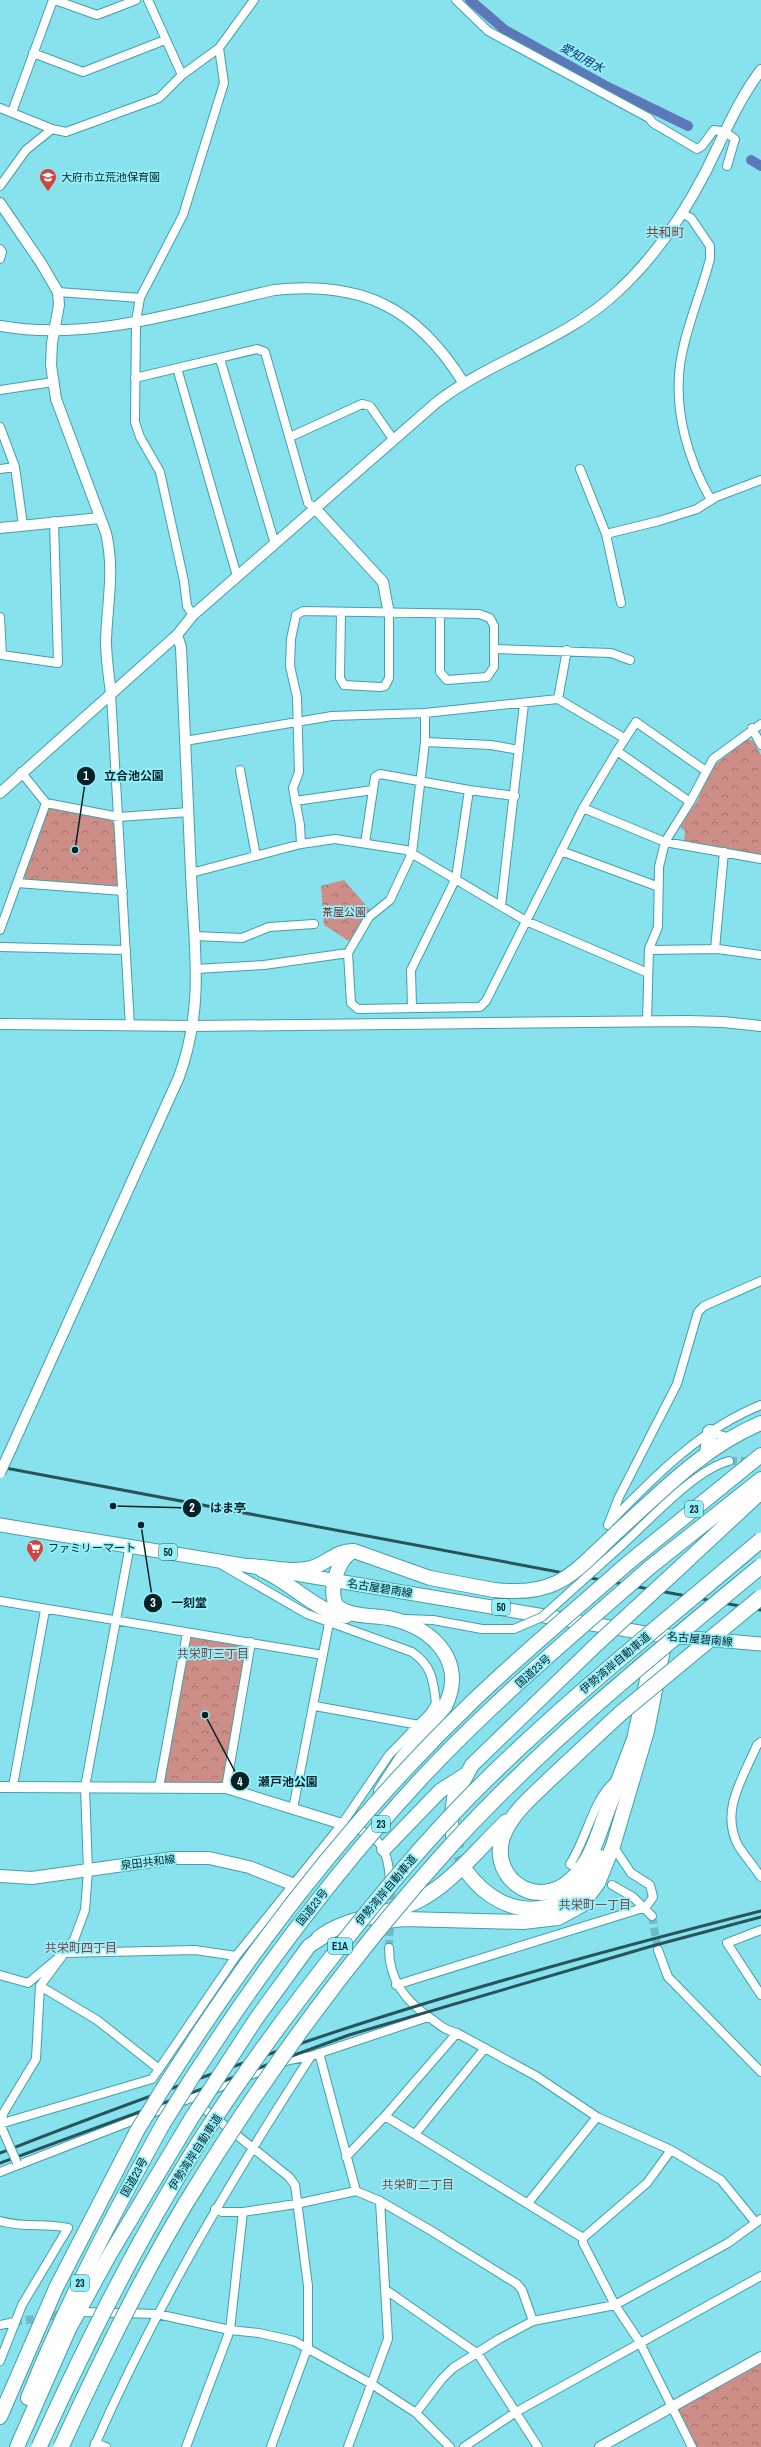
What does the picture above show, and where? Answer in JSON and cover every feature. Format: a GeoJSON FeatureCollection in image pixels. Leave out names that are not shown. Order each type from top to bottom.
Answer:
{"type":"FeatureCollection","features":[{"type":"Feature","properties":{"kind":"highway"},"geometry":{"type":"LineString","coordinates":[[251,1566],[303,1570],[320,1565],[342,1552],[354,1551],[430,1578],[494,1590],[527,1592],[554,1585],[568,1577],[707,1453],[730,1438],[761,1423]]}},
{"type":"Feature","properties":{"kind":"highway"},"geometry":{"type":"LineString","coordinates":[[707,1453],[710,1432]]}},
{"type":"Feature","properties":{"kind":"highway","name":"国道23号"},"geometry":{"type":"LineString","coordinates":[[0,2417],[56,2288],[137,2131],[177,2065],[235,1979],[292,1903],[424,1751],[474,1700],[628,1563],[761,1455]]}},
{"type":"Feature","properties":{"kind":"highway","name":"国道23号"},"geometry":{"type":"LineString","coordinates":[[8,2447],[68,2307],[116,2210],[163,2124],[251,1987],[303,1918],[373,1833],[420,1780],[487,1712],[649,1568],[761,1479]]}},
{"type":"Feature","properties":{"kind":"highway"},"geometry":{"type":"LineString","coordinates":[[453,1836],[451,1823],[454,1798],[465,1775],[484,1752],[598,1643],[761,1492]]}},
{"type":"Feature","properties":{"kind":"highway","name":"伊勢湾岸自動車道"},"geometry":{"type":"LineString","coordinates":[[39,2447],[103,2311],[172,2187],[208,2130],[297,2002],[376,1901],[423,1845],[515,1752],[581,1692],[761,1539]]}},
{"type":"Feature","properties":{"kind":"highway"},"geometry":{"type":"LineString","coordinates":[[354,1551],[348,1553],[341,1561],[333,1598],[337,1606],[347,1612],[363,1616]]}},
{"type":"Feature","properties":{"kind":"highway"},"geometry":{"type":"LineString","coordinates":[[251,1566],[283,1580],[324,1609],[344,1616],[392,1618],[408,1623],[432,1638],[447,1656],[452,1666],[453,1677],[449,1697],[445,1706],[401,1760],[361,1822]]}},
{"type":"Feature","properties":{"kind":"highway","name":"伊勢湾岸自動車道"},"geometry":{"type":"LineString","coordinates":[[60,2447],[145,2276],[186,2204],[268,2077],[313,2015],[401,1902],[457,1839],[555,1742],[646,1662],[761,1566]]}},
{"type":"Feature","properties":{"kind":"highway"},"geometry":{"type":"LineString","coordinates":[[646,1662],[761,1575]]}},
{"type":"Feature","properties":{"kind":"highway"},"geometry":{"type":"LineString","coordinates":[[17,2447],[69,2329],[110,2254],[191,2119],[256,2019],[300,1957],[318,1938],[342,1924],[402,1908],[418,1900],[451,1875],[621,1713],[761,1597]]}},
{"type":"Feature","properties":{"kind":"highway"},"geometry":{"type":"LineString","coordinates":[[466,1871],[484,1891],[516,1906],[547,1907],[569,1898],[586,1883],[600,1857],[633,1743],[661,1635]]}},
{"type":"Feature","properties":{"kind":"highway"},"geometry":{"type":"LineString","coordinates":[[318,1938],[346,1927],[404,1919],[523,1922],[558,1918],[582,1905],[591,1895],[604,1873],[647,1731],[661,1635]]}},
{"type":"Feature","properties":{"kind":"highway"},"geometry":{"type":"LineString","coordinates":[[522,1806],[505,1830],[500,1850],[504,1871],[518,1886],[528,1891],[549,1892],[569,1882],[585,1864],[592,1850],[633,1743]]}},
{"type":"Feature","properties":{"kind":"highway"},"geometry":{"type":"LineString","coordinates":[[384,1849],[440,1791],[465,1775]]}},
{"type":"Feature","properties":{"kind":"main road","name":"名古屋碧南線"},"geometry":{"type":"LineString","coordinates":[[0,1525],[336,1581],[463,1600],[661,1635],[761,1644]]}},
{"type":"Feature","properties":{"kind":"main road","name":"泉田共和線"},"geometry":{"type":"LineString","coordinates":[[0,1876],[32,1878],[173,1858],[210,1858],[249,1867],[292,1884]]}},
{"type":"Feature","properties":{"kind":"street"},"geometry":{"type":"LineString","coordinates":[[12,112],[54,0],[97,15],[136,0]]}},
{"type":"Feature","properties":{"kind":"street"},"geometry":{"type":"LineString","coordinates":[[148,0],[182,75]]}},
{"type":"Feature","properties":{"kind":"street"},"geometry":{"type":"LineString","coordinates":[[0,108],[52,129],[66,132],[159,98],[182,75],[219,48],[254,0]]}},
{"type":"Feature","properties":{"kind":"street"},"geometry":{"type":"LineString","coordinates":[[456,0],[488,31],[649,118],[653,123],[697,149],[702,146],[714,130],[725,132],[735,139],[727,166]]}},
{"type":"Feature","properties":{"kind":"street"},"geometry":{"type":"LineString","coordinates":[[33,53],[83,72],[165,40]]}},
{"type":"Feature","properties":{"kind":"street"},"geometry":{"type":"LineString","coordinates":[[193,615],[187,606],[184,581],[160,472],[140,436],[135,422],[136,321],[140,298],[183,215],[224,83],[219,48]]}},
{"type":"Feature","properties":{"kind":"street"},"geometry":{"type":"LineString","coordinates":[[0,793],[21,772],[178,635],[193,615],[393,439],[463,382],[555,337],[594,312],[617,292],[642,267],[683,214],[725,132],[761,70]]}},
{"type":"Feature","properties":{"kind":"street"},"geometry":{"type":"LineString","coordinates":[[0,186],[26,150],[52,129]]}},
{"type":"Feature","properties":{"kind":"street"},"geometry":{"type":"LineString","coordinates":[[0,203],[41,263],[58,292],[59,305],[52,343],[51,365],[56,399],[100,518],[111,554],[112,573],[106,657],[111,694],[130,1026]]}},
{"type":"Feature","properties":{"kind":"street"},"geometry":{"type":"LineString","coordinates":[[683,214],[692,218],[710,246],[710,259],[680,365],[678,394],[685,439],[711,500]]}},
{"type":"Feature","properties":{"kind":"street"},"geometry":{"type":"LineString","coordinates":[[0,249],[2,252],[0,259]]}},
{"type":"Feature","properties":{"kind":"street"},"geometry":{"type":"LineString","coordinates":[[0,326],[27,331],[55,332],[92,329],[136,321],[274,290],[302,287],[353,292],[377,300],[415,325],[449,360],[463,382]]}},
{"type":"Feature","properties":{"kind":"street"},"geometry":{"type":"LineString","coordinates":[[58,292],[140,298]]}},
{"type":"Feature","properties":{"kind":"street"},"geometry":{"type":"LineString","coordinates":[[135,378],[257,349],[265,352],[308,503],[315,508],[383,582],[389,614],[389,678],[385,686],[344,685],[340,678],[341,612]]}},
{"type":"Feature","properties":{"kind":"street"},"geometry":{"type":"LineString","coordinates":[[220,359],[274,544]]}},
{"type":"Feature","properties":{"kind":"street"},"geometry":{"type":"LineString","coordinates":[[177,368],[237,576]]}},
{"type":"Feature","properties":{"kind":"street"},"geometry":{"type":"LineString","coordinates":[[0,390],[53,382]]}},
{"type":"Feature","properties":{"kind":"street"},"geometry":{"type":"LineString","coordinates":[[290,437],[362,404],[370,406],[393,439]]}},
{"type":"Feature","properties":{"kind":"street"},"geometry":{"type":"LineString","coordinates":[[0,427],[15,467],[23,525]]}},
{"type":"Feature","properties":{"kind":"street"},"geometry":{"type":"LineString","coordinates":[[0,470],[15,467]]}},
{"type":"Feature","properties":{"kind":"street"},"geometry":{"type":"LineString","coordinates":[[580,469],[606,534],[621,602]]}},
{"type":"Feature","properties":{"kind":"street"},"geometry":{"type":"LineString","coordinates":[[606,534],[697,509],[711,500],[761,480]]}},
{"type":"Feature","properties":{"kind":"street"},"geometry":{"type":"LineString","coordinates":[[0,528],[54,521],[100,518]]}},
{"type":"Feature","properties":{"kind":"street"},"geometry":{"type":"LineString","coordinates":[[0,617],[1,655],[58,664],[54,521]]}},
{"type":"Feature","properties":{"kind":"street"},"geometry":{"type":"LineString","coordinates":[[301,844],[300,825],[293,788],[299,772],[297,697],[290,666],[291,639],[296,615],[303,611],[440,615],[479,614],[490,618],[494,626],[494,667],[487,676],[447,680],[440,672],[440,615]]}},
{"type":"Feature","properties":{"kind":"street"},"geometry":{"type":"LineString","coordinates":[[0,1473],[179,1077],[194,1026],[197,1001],[195,936],[190,873],[189,812],[181,647],[178,635]]}},
{"type":"Feature","properties":{"kind":"street"},"geometry":{"type":"LineString","coordinates":[[495,649],[567,650],[611,653],[630,660]]}},
{"type":"Feature","properties":{"kind":"street"},"geometry":{"type":"LineString","coordinates":[[558,699],[567,650]]}},
{"type":"Feature","properties":{"kind":"street"},"geometry":{"type":"LineString","coordinates":[[185,741],[332,716],[425,713],[524,704],[558,699],[624,738]]}},
{"type":"Feature","properties":{"kind":"street"},"geometry":{"type":"LineString","coordinates":[[501,906],[515,796],[524,704]]}},
{"type":"Feature","properties":{"kind":"street"},"geometry":{"type":"LineString","coordinates":[[425,713],[425,742],[412,853],[390,900],[369,917],[348,953],[351,1003],[358,1009],[480,1007],[486,1001],[582,808],[634,724],[639,723],[706,771]]}},
{"type":"Feature","properties":{"kind":"street"},"geometry":{"type":"LineString","coordinates":[[647,1022],[649,950],[658,927],[659,867],[665,842],[690,802],[713,759],[752,728],[761,724]]}},
{"type":"Feature","properties":{"kind":"street"},"geometry":{"type":"LineString","coordinates":[[752,728],[761,745]]}},
{"type":"Feature","properties":{"kind":"street"},"geometry":{"type":"LineString","coordinates":[[425,742],[491,745],[519,750]]}},
{"type":"Feature","properties":{"kind":"street"},"geometry":{"type":"LineString","coordinates":[[617,751],[690,802]]}},
{"type":"Feature","properties":{"kind":"street"},"geometry":{"type":"LineString","coordinates":[[240,770],[256,856]]}},
{"type":"Feature","properties":{"kind":"street"},"geometry":{"type":"LineString","coordinates":[[21,772],[46,803],[119,817],[189,812]]}},
{"type":"Feature","properties":{"kind":"street"},"geometry":{"type":"LineString","coordinates":[[365,842],[375,778],[380,774],[469,790],[515,796]]}},
{"type":"Feature","properties":{"kind":"street"},"geometry":{"type":"LineString","coordinates":[[295,801],[373,790]]}},
{"type":"Feature","properties":{"kind":"street"},"geometry":{"type":"LineString","coordinates":[[412,1008],[411,970],[456,878],[469,790]]}},
{"type":"Feature","properties":{"kind":"street"},"geometry":{"type":"LineString","coordinates":[[0,930],[46,803]]}},
{"type":"Feature","properties":{"kind":"street"},"geometry":{"type":"LineString","coordinates":[[582,808],[665,842],[761,858]]}},
{"type":"Feature","properties":{"kind":"street"},"geometry":{"type":"LineString","coordinates":[[190,873],[301,844],[335,839],[365,842],[406,850],[456,878],[526,921],[648,973]]}},
{"type":"Feature","properties":{"kind":"street"},"geometry":{"type":"LineString","coordinates":[[561,850],[659,887]]}},
{"type":"Feature","properties":{"kind":"street"},"geometry":{"type":"LineString","coordinates":[[716,949],[724,852]]}},
{"type":"Feature","properties":{"kind":"street"},"geometry":{"type":"LineString","coordinates":[[17,883],[123,891]]}},
{"type":"Feature","properties":{"kind":"street"},"geometry":{"type":"LineString","coordinates":[[195,936],[242,938],[269,927],[314,924]]}},
{"type":"Feature","properties":{"kind":"street"},"geometry":{"type":"LineString","coordinates":[[0,947],[126,950]]}},
{"type":"Feature","properties":{"kind":"street"},"geometry":{"type":"LineString","coordinates":[[649,950],[716,949],[761,955]]}},
{"type":"Feature","properties":{"kind":"street"},"geometry":{"type":"LineString","coordinates":[[196,969],[264,965],[348,953]]}},
{"type":"Feature","properties":{"kind":"street"},"geometry":{"type":"LineString","coordinates":[[0,1024],[194,1026],[723,1022],[761,1026]]}},
{"type":"Feature","properties":{"kind":"street"},"geometry":{"type":"LineString","coordinates":[[761,1281],[704,1306],[698,1312],[677,1384],[619,1497],[608,1525],[662,1469],[710,1432],[736,1415],[761,1405]]}},
{"type":"Feature","properties":{"kind":"street"},"geometry":{"type":"LineString","coordinates":[[710,1432],[730,1438]]}},
{"type":"Feature","properties":{"kind":"street"},"geometry":{"type":"LineString","coordinates":[[392,1618],[433,1620],[482,1629],[514,1629],[542,1617],[699,1475],[719,1463],[729,1461]]}},
{"type":"Feature","properties":{"kind":"street"},"geometry":{"type":"LineString","coordinates":[[18,2165],[0,2124],[12,2097],[36,2059],[40,1986],[74,1940],[85,1910],[88,1871],[85,1787],[130,1546]]}},
{"type":"Feature","properties":{"kind":"street"},"geometry":{"type":"LineString","coordinates":[[0,2124],[152,2079],[236,1956],[292,1884],[342,1824],[389,1755],[418,1725],[436,1703],[430,1669],[423,1659],[412,1652],[329,1623],[290,1606],[214,1560]]}},
{"type":"Feature","properties":{"kind":"street"},"geometry":{"type":"LineString","coordinates":[[0,1601],[45,1610],[251,1642],[323,1655]]}},
{"type":"Feature","properties":{"kind":"street"},"geometry":{"type":"LineString","coordinates":[[13,1786],[45,1610]]}},
{"type":"Feature","properties":{"kind":"street"},"geometry":{"type":"LineString","coordinates":[[293,1809],[315,1706],[329,1623]]}},
{"type":"Feature","properties":{"kind":"street"},"geometry":{"type":"LineString","coordinates":[[159,1787],[187,1633]]}},
{"type":"Feature","properties":{"kind":"street"},"geometry":{"type":"LineString","coordinates":[[226,1788],[251,1642]]}},
{"type":"Feature","properties":{"kind":"street"},"geometry":{"type":"LineString","coordinates":[[315,1706],[418,1725]]}},
{"type":"Feature","properties":{"kind":"street"},"geometry":{"type":"LineString","coordinates":[[761,1742],[757,1745],[733,1798],[731,1822],[739,1846],[761,1877]]}},
{"type":"Feature","properties":{"kind":"street"},"geometry":{"type":"LineString","coordinates":[[572,1866],[599,1803],[609,1786],[620,1776]]}},
{"type":"Feature","properties":{"kind":"street"},"geometry":{"type":"LineString","coordinates":[[0,1787],[226,1788],[366,1831],[380,1843],[384,1849],[390,1866],[391,1892]]}},
{"type":"Feature","properties":{"kind":"street"},"geometry":{"type":"LineString","coordinates":[[396,1985],[646,1908],[652,1897],[650,1885],[631,1873],[613,1846]]}},
{"type":"Feature","properties":{"kind":"street"},"geometry":{"type":"LineString","coordinates":[[612,1885],[646,1908],[652,1916]]}},
{"type":"Feature","properties":{"kind":"street"},"geometry":{"type":"LineString","coordinates":[[761,1930],[727,1943],[761,1995]]}},
{"type":"Feature","properties":{"kind":"street"},"geometry":{"type":"LineString","coordinates":[[389,1948],[389,1961],[396,1985],[407,2000],[428,2017],[449,2032],[457,2033],[536,2076],[597,2117],[672,2150],[721,2180],[758,2221],[728,2243],[615,2305],[533,2322],[499,2339],[478,2354],[453,2368],[441,2380],[416,2414]]}},
{"type":"Feature","properties":{"kind":"street"},"geometry":{"type":"LineString","coordinates":[[0,1975],[28,1983],[64,1953],[195,1950],[236,1956]]}},
{"type":"Feature","properties":{"kind":"street"},"geometry":{"type":"LineString","coordinates":[[658,1950],[668,1977],[761,2072]]}},
{"type":"Feature","properties":{"kind":"street"},"geometry":{"type":"LineString","coordinates":[[40,1986],[97,2020],[159,2069]]}},
{"type":"Feature","properties":{"kind":"street"},"geometry":{"type":"LineString","coordinates":[[0,2172],[118,2125],[193,2100],[289,2060],[315,2054],[428,2017]]}},
{"type":"Feature","properties":{"kind":"street"},"geometry":{"type":"LineString","coordinates":[[346,2157],[385,2116],[457,2033]]}},
{"type":"Feature","properties":{"kind":"street"},"geometry":{"type":"LineString","coordinates":[[416,2133],[484,2048]]}},
{"type":"Feature","properties":{"kind":"street"},"geometry":{"type":"LineString","coordinates":[[106,2447],[95,2445],[157,2314],[215,2209],[252,2147],[315,2054]]}},
{"type":"Feature","properties":{"kind":"street"},"geometry":{"type":"LineString","coordinates":[[315,2054],[356,2191]]}},
{"type":"Feature","properties":{"kind":"street"},"geometry":{"type":"LineString","coordinates":[[193,2100],[252,2147],[295,2185],[296,2204],[308,2286],[308,2346],[271,2447]]}},
{"type":"Feature","properties":{"kind":"street"},"geometry":{"type":"LineString","coordinates":[[385,2116],[416,2133],[583,2238]]}},
{"type":"Feature","properties":{"kind":"street"},"geometry":{"type":"LineString","coordinates":[[528,2203],[597,2117]]}},
{"type":"Feature","properties":{"kind":"street"},"geometry":{"type":"LineString","coordinates":[[583,2238],[647,2183],[672,2150]]}},
{"type":"Feature","properties":{"kind":"street"},"geometry":{"type":"LineString","coordinates":[[215,2209],[222,2212],[243,2212],[296,2204],[356,2191],[380,2201],[517,2284],[522,2290],[533,2322]]}},
{"type":"Feature","properties":{"kind":"street"},"geometry":{"type":"LineString","coordinates":[[348,2447],[370,2383],[388,2339],[380,2201]]}},
{"type":"Feature","properties":{"kind":"street"},"geometry":{"type":"LineString","coordinates":[[186,2447],[230,2330],[243,2212]]}},
{"type":"Feature","properties":{"kind":"street"},"geometry":{"type":"LineString","coordinates":[[0,2222],[31,2227],[58,2225],[68,2228],[22,2305],[14,2322],[0,2361]]}},
{"type":"Feature","properties":{"kind":"street"},"geometry":{"type":"LineString","coordinates":[[583,2238],[583,2243],[615,2305],[639,2342],[692,2447]]}},
{"type":"Feature","properties":{"kind":"street"},"geometry":{"type":"LineString","coordinates":[[464,2447],[516,2412],[639,2342],[761,2276]]}},
{"type":"Feature","properties":{"kind":"street"},"geometry":{"type":"LineString","coordinates":[[386,2290],[478,2354],[538,2447]]}},
{"type":"Feature","properties":{"kind":"street"},"geometry":{"type":"LineString","coordinates":[[83,2312],[157,2314],[230,2330],[259,2333],[294,2341],[308,2346],[370,2383],[416,2414],[450,2447]]}},
{"type":"Feature","properties":{"kind":"street"},"geometry":{"type":"LineString","coordinates":[[0,2325],[14,2322]]}},
{"type":"Feature","properties":{"kind":"street"},"geometry":{"type":"LineString","coordinates":[[600,2447],[670,2406],[692,2397],[761,2357]]}},
{"type":"Feature","properties":{"kind":"green space"},"geometry":{"type":"Polygon","coordinates":[[[748,739],[753,741],[761,755],[761,855],[684,841],[685,831],[680,827],[698,800],[702,787],[717,763],[748,739]]]}},
{"type":"Feature","properties":{"kind":"green space"},"geometry":{"type":"Polygon","coordinates":[[[52,807],[110,819],[114,824],[118,883],[115,886],[26,880],[24,876],[48,811],[52,807]]]}},
{"type":"Feature","properties":{"kind":"green space","name":"茶屋公園"},"geometry":{"type":"Polygon","coordinates":[[[344,880],[370,910],[352,943],[324,925],[321,886],[344,880]]]}},
{"type":"Feature","properties":{"kind":"green space"},"geometry":{"type":"Polygon","coordinates":[[[187,1633],[251,1642],[226,1788],[159,1787],[187,1633]]]}},
{"type":"Feature","properties":{"kind":"green space"},"geometry":{"type":"Polygon","coordinates":[[[761,2356],[761,2447],[692,2447],[671,2407],[761,2356]]]}},
{"type":"Feature","properties":{"kind":"waterway","name":"愛知用水"},"geometry":{"type":"LineString","coordinates":[[470,0],[505,30],[606,86],[688,126]]}},
{"type":"Feature","properties":{"kind":"waterway","name":"愛知用水"},"geometry":{"type":"LineString","coordinates":[[751,160],[761,166]]}},
{"type":"Feature","properties":{"kind":"tunnel"},"geometry":{"type":"LineString","coordinates":[[729,1461],[754,1461]]}},
{"type":"Feature","properties":{"kind":"tunnel"},"geometry":{"type":"LineString","coordinates":[[453,1836],[466,1871]]}},
{"type":"Feature","properties":{"kind":"tunnel"},"geometry":{"type":"LineString","coordinates":[[389,1948],[391,1892]]}},
{"type":"Feature","properties":{"kind":"tunnel"},"geometry":{"type":"LineString","coordinates":[[652,1916],[658,1950]]}},
{"type":"Feature","properties":{"kind":"tunnel"},"geometry":{"type":"LineString","coordinates":[[14,2322],[66,2314]]}},
{"type":"Feature","properties":{"kind":"railway"},"geometry":{"type":"LineString","coordinates":[[0,1467],[761,1610]]}},
{"type":"Feature","properties":{"kind":"railway"},"geometry":{"type":"LineString","coordinates":[[0,2153],[188,2082],[358,2024],[530,1972],[761,1911]]}},
{"type":"Feature","properties":{"kind":"railway"},"geometry":{"type":"LineString","coordinates":[[0,2163],[349,2035],[652,1946],[761,1917]]}},
{"type":"Feature","properties":{"kind":"place","name":"大府市立荒池保育園"},"geometry":{"type":"Point","coordinates":[48,192]}},
{"type":"Feature","properties":{"kind":"place","name":"立合池公園"},"geometry":{"type":"Point","coordinates":[75,850]}},
{"type":"Feature","properties":{"kind":"place","name":"はま亭"},"geometry":{"type":"Point","coordinates":[113,1506]}},
{"type":"Feature","properties":{"kind":"place","name":"一刻堂"},"geometry":{"type":"Point","coordinates":[141,1525]}},
{"type":"Feature","properties":{"kind":"place","name":"ファミリーマート"},"geometry":{"type":"Point","coordinates":[35,1563]}},
{"type":"Feature","properties":{"kind":"place","name":"瀬戸池公園"},"geometry":{"type":"Point","coordinates":[205,1715]}},
{"type":"Feature","properties":{"kind":"district","name":"共和町"},"geometry":{"type":"Point","coordinates":[665,232]}},
{"type":"Feature","properties":{"kind":"district","name":"共栄町三丁目"},"geometry":{"type":"Point","coordinates":[213,1654]}},
{"type":"Feature","properties":{"kind":"district","name":"共栄町一丁目"},"geometry":{"type":"Point","coordinates":[595,1905]}},
{"type":"Feature","properties":{"kind":"district","name":"共栄町四丁目"},"geometry":{"type":"Point","coordinates":[81,1948]}},
{"type":"Feature","properties":{"kind":"district","name":"共栄町二丁目"},"geometry":{"type":"Point","coordinates":[418,2185]}}]}
